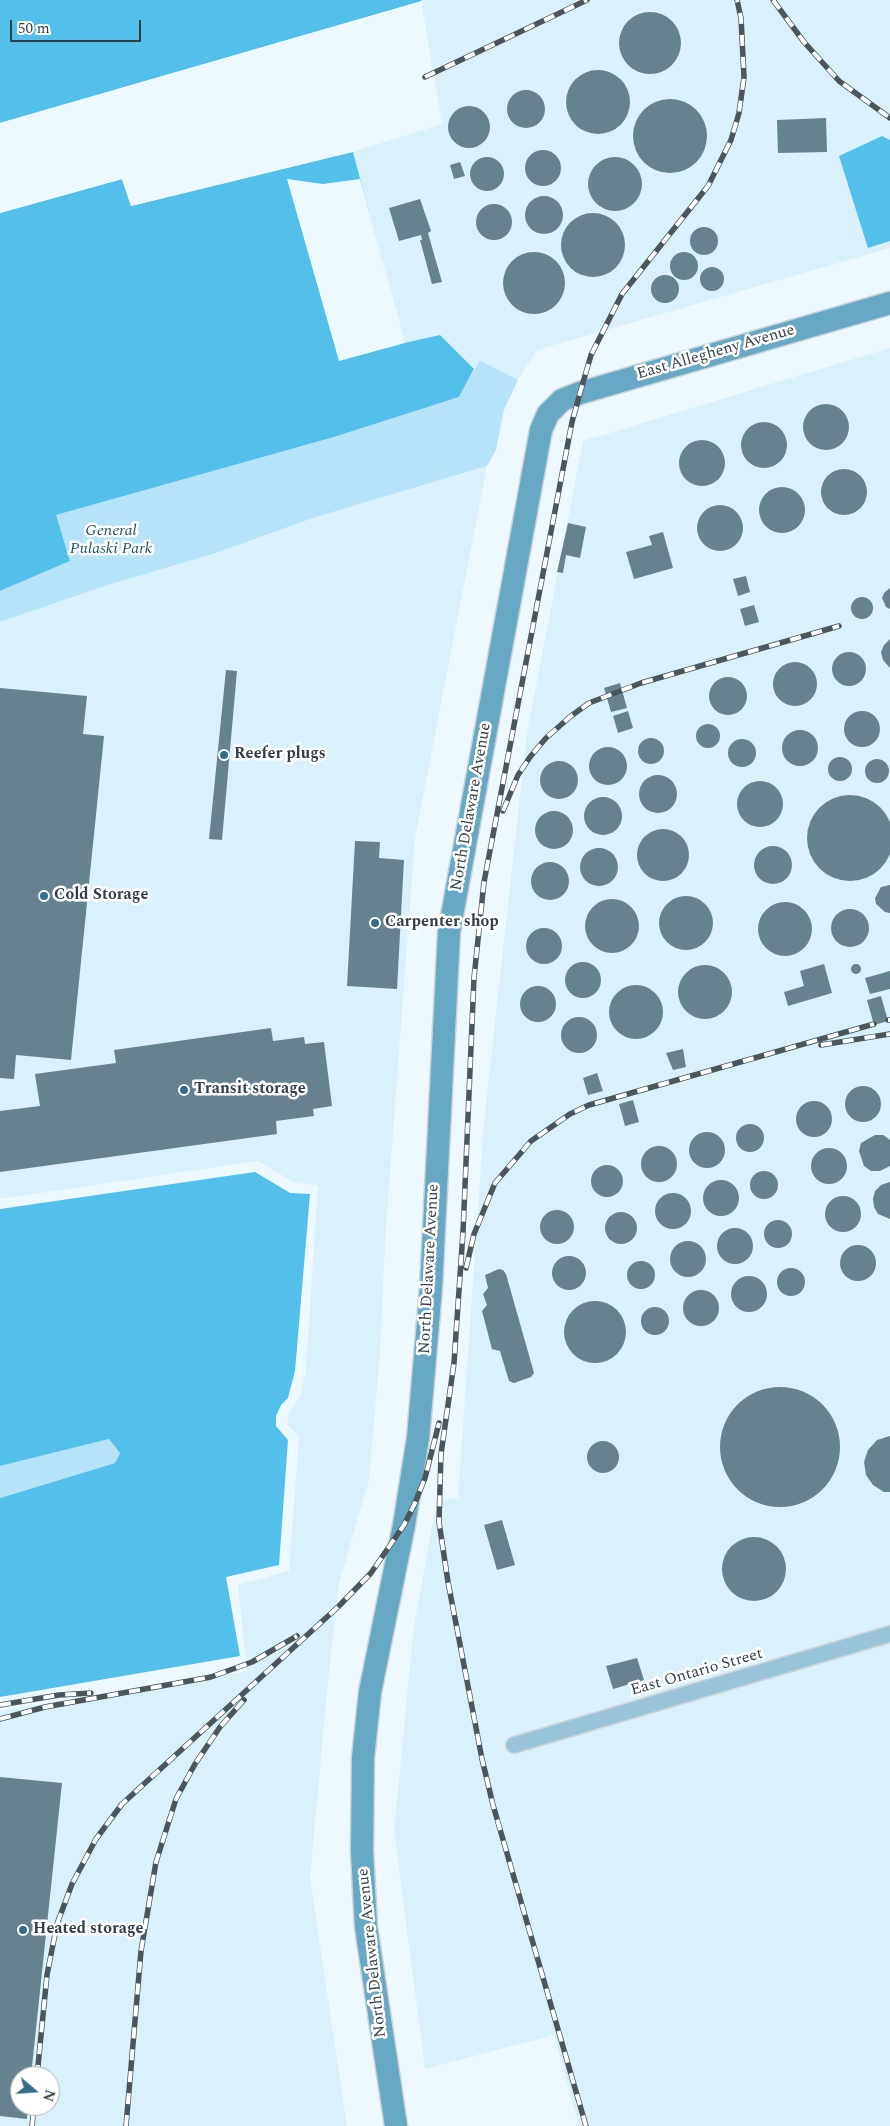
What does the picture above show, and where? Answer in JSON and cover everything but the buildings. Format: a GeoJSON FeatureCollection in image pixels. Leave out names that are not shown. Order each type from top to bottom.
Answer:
{"type":"FeatureCollection","features":[{"type":"Feature","properties":{"kind":"street","name":"East Allegheny Avenue"},"geometry":{"type":"LineString","coordinates":[[548,414],[562,400],[580,393],[890,303]]}},
{"type":"Feature","properties":{"kind":"street","name":"North Delaware Avenue"},"geometry":{"type":"LineString","coordinates":[[396,2126],[366,1927],[362,1851],[364,1758],[370,1692],[404,1525],[418,1438],[431,1288],[449,932],[538,448],[548,414]]}},
{"type":"Feature","properties":{"kind":"street","name":"East Ontario Street"},"geometry":{"type":"LineString","coordinates":[[514,1745],[890,1634]]}},
{"type":"Feature","properties":{"kind":"shaded area"},"geometry":{"type":"Polygon","coordinates":[[[421,0],[890,0],[890,248],[537,350],[518,380],[481,360],[474,369],[440,335],[405,343],[353,152],[442,124],[421,0]]]}},
{"type":"Feature","properties":{"kind":"shaded area"},"geometry":{"type":"Polygon","coordinates":[[[890,348],[890,2126],[579,2126],[554,2035],[425,2069],[394,1830],[414,1626],[437,1500],[458,1498],[484,1122],[527,733],[583,441],[890,348]]]}},
{"type":"Feature","properties":{"kind":"shaded area"},"geometry":{"type":"Polygon","coordinates":[[[487,466],[415,838],[386,1226],[380,1352],[369,1480],[339,1584],[310,1878],[347,2126],[0,2126],[0,1711],[247,1671],[238,1585],[289,1571],[299,1437],[287,1424],[290,1412],[300,1396],[306,1370],[318,1185],[295,1183],[258,1161],[0,1199],[0,622],[105,586],[216,553],[313,518],[487,466]]]}},
{"type":"Feature","properties":{"kind":"green space","name":"General Pulaski Park"},"geometry":{"type":"Polygon","coordinates":[[[480,360],[518,380],[504,410],[496,450],[487,466],[313,518],[216,553],[105,586],[0,622],[0,591],[70,561],[55,515],[334,437],[459,397],[480,360]]]}},
{"type":"Feature","properties":{"kind":"green space"},"geometry":{"type":"Polygon","coordinates":[[[109,1439],[120,1453],[115,1463],[0,1498],[0,1466],[109,1439]]]}},
{"type":"Feature","properties":{"kind":"water"},"geometry":{"type":"Polygon","coordinates":[[[0,0],[421,0],[422,1],[0,123],[0,0]]]}},
{"type":"Feature","properties":{"kind":"water"},"geometry":{"type":"Polygon","coordinates":[[[882,136],[890,140],[890,241],[868,248],[839,156],[882,136]]]}},
{"type":"Feature","properties":{"kind":"water"},"geometry":{"type":"Polygon","coordinates":[[[353,152],[404,343],[440,335],[474,369],[459,397],[334,437],[56,515],[70,561],[0,591],[0,213],[122,179],[131,206],[353,152]]]}},
{"type":"Feature","properties":{"kind":"water"},"geometry":{"type":"Polygon","coordinates":[[[255,1172],[290,1193],[310,1194],[295,1371],[288,1398],[281,1405],[276,1416],[276,1426],[288,1440],[279,1565],[226,1577],[240,1656],[0,1697],[0,1498],[115,1463],[120,1453],[109,1439],[0,1466],[0,1209],[255,1172]]]}},
{"type":"Feature","properties":{"kind":"pier"},"geometry":{"type":"Polygon","coordinates":[[[422,1],[422,4],[0,126],[0,123],[422,1]]]}},
{"type":"Feature","properties":{"kind":"pier"},"geometry":{"type":"Polygon","coordinates":[[[352,149],[355,151],[131,206],[122,179],[0,213],[0,211],[122,176],[125,178],[133,203],[352,149]]]}},
{"type":"Feature","properties":{"kind":"pier"},"geometry":{"type":"Polygon","coordinates":[[[287,179],[323,184],[360,179],[405,343],[339,361],[287,179]]]}},
{"type":"Feature","properties":{"kind":"railway"},"geometry":{"type":"LineString","coordinates":[[425,77],[587,0]]}},
{"type":"Feature","properties":{"kind":"railway"},"geometry":{"type":"LineString","coordinates":[[586,2126],[493,1805],[482,1759],[448,1582],[439,1522],[441,1454],[454,1363],[463,1232],[474,978],[484,882],[572,422],[591,355],[622,294],[708,186],[731,140],[739,113],[744,77],[741,18],[737,0]]}},
{"type":"Feature","properties":{"kind":"railway"},"geometry":{"type":"LineString","coordinates":[[773,0],[804,42],[839,81],[890,118]]}},
{"type":"Feature","properties":{"kind":"railway"},"geometry":{"type":"LineString","coordinates":[[503,811],[518,775],[530,757],[546,738],[589,703],[641,683],[839,626]]}},
{"type":"Feature","properties":{"kind":"railway"},"geometry":{"type":"LineString","coordinates":[[466,1268],[474,1234],[495,1183],[531,1141],[570,1114],[589,1105],[874,1024]]}},
{"type":"Feature","properties":{"kind":"railway"},"geometry":{"type":"LineString","coordinates":[[821,1045],[890,1034]]}},
{"type":"Feature","properties":{"kind":"railway"},"geometry":{"type":"LineString","coordinates":[[38,2066],[47,1975],[57,1924],[72,1884],[96,1839],[122,1804],[339,1606],[371,1573],[404,1525],[415,1503],[425,1478],[439,1423]]}},
{"type":"Feature","properties":{"kind":"railway"},"geometry":{"type":"LineString","coordinates":[[0,1719],[45,1707],[211,1677],[252,1662],[297,1636]]}},
{"type":"Feature","properties":{"kind":"railway"},"geometry":{"type":"LineString","coordinates":[[0,1705],[59,1695],[91,1693]]}},
{"type":"Feature","properties":{"kind":"railway"},"geometry":{"type":"LineString","coordinates":[[126,2126],[141,1951],[156,1862],[176,1799],[195,1764],[220,1727],[244,1700]]}},
{"type":"Feature","properties":{"kind":"railway"},"geometry":{"type":"LineString","coordinates":[[32,2126],[33,2116]]}},
{"type":"Feature","properties":{"kind":"place","name":"Reefer plugs"},"geometry":{"type":"Point","coordinates":[224,755]}},
{"type":"Feature","properties":{"kind":"place","name":"Cold Storage"},"geometry":{"type":"Point","coordinates":[44,896]}},
{"type":"Feature","properties":{"kind":"place","name":"Carpenter shop"},"geometry":{"type":"Point","coordinates":[375,923]}},
{"type":"Feature","properties":{"kind":"place","name":"Transit storage"},"geometry":{"type":"Point","coordinates":[184,1090]}},
{"type":"Feature","properties":{"kind":"place","name":"Heated storage"},"geometry":{"type":"Point","coordinates":[23,1930]}}]}
